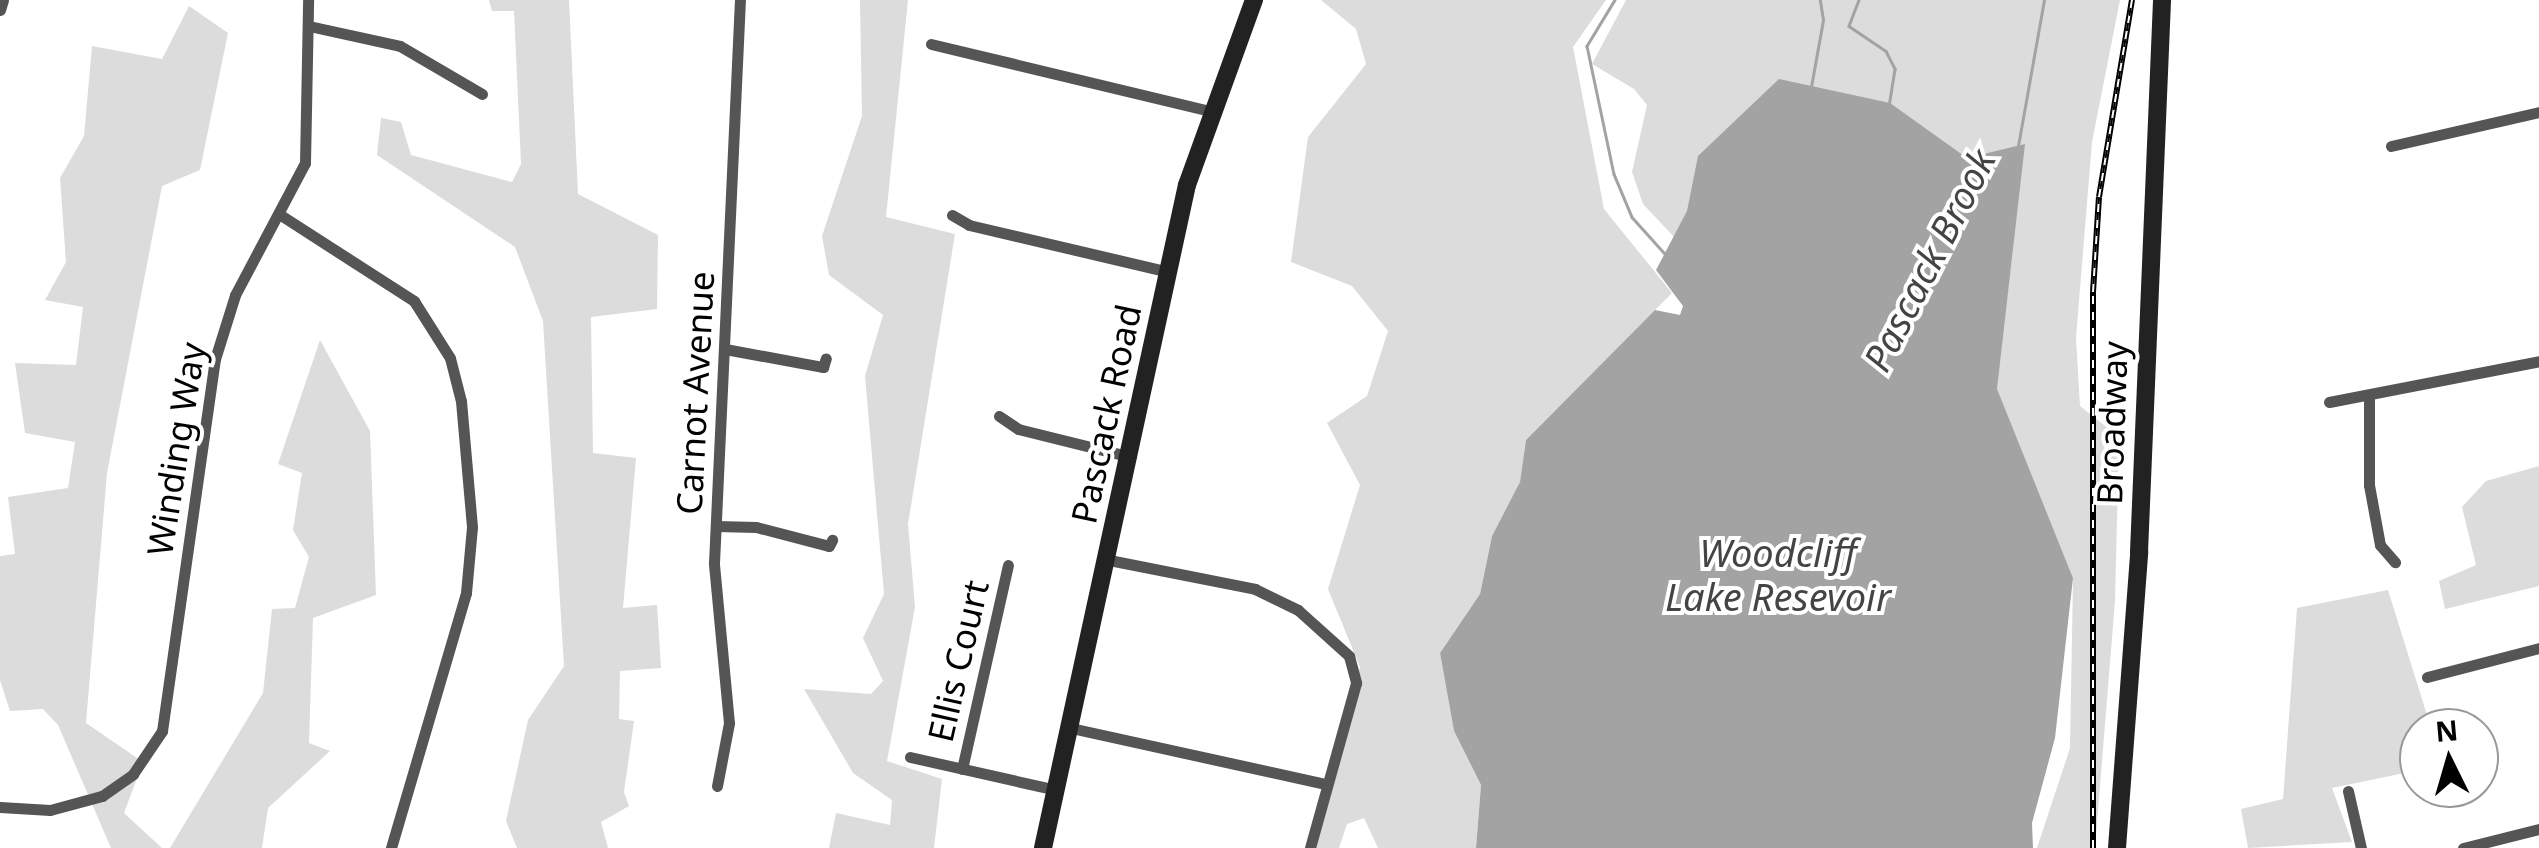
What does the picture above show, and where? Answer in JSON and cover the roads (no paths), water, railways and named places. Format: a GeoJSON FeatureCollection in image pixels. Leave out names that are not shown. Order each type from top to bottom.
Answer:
{"type":"FeatureCollection","features":[{"type":"Feature","properties":{"kind":"street"},"geometry":{"type":"LineString","coordinates":[[0,10],[3,0]]}},
{"type":"Feature","properties":{"kind":"street","name":"Winding Way"},"geometry":{"type":"LineString","coordinates":[[0,807],[50,810],[102,796],[133,774],[162,731],[215,359],[235,295],[279,214],[308,147],[308,0]]}},
{"type":"Feature","properties":{"kind":"street","name":"Carnot Avenue"},"geometry":{"type":"LineString","coordinates":[[716,786],[730,694],[716,594],[716,526],[740,0]]}},
{"type":"Feature","properties":{"kind":"street","name":"Pascack Road"},"geometry":{"type":"LineString","coordinates":[[1044,848],[1169,272],[1211,111],[1254,0]]}},
{"type":"Feature","properties":{"kind":"street","name":"Broadway"},"geometry":{"type":"LineString","coordinates":[[2116,848],[2139,552],[2162,0]]}},
{"type":"Feature","properties":{"kind":"street"},"geometry":{"type":"LineString","coordinates":[[308,26],[400,46],[482,94]]}},
{"type":"Feature","properties":{"kind":"street"},"geometry":{"type":"LineString","coordinates":[[931,44],[1211,111]]}},
{"type":"Feature","properties":{"kind":"street"},"geometry":{"type":"LineString","coordinates":[[2391,146],[2539,112]]}},
{"type":"Feature","properties":{"kind":"street"},"geometry":{"type":"LineString","coordinates":[[279,214],[414,301],[450,358],[461,401],[472,526],[466,594],[391,848]]}},
{"type":"Feature","properties":{"kind":"street"},"geometry":{"type":"LineString","coordinates":[[952,215],[969,225],[1169,272]]}},
{"type":"Feature","properties":{"kind":"street"},"geometry":{"type":"LineString","coordinates":[[724,349],[823,367],[826,358]]}},
{"type":"Feature","properties":{"kind":"street"},"geometry":{"type":"LineString","coordinates":[[2329,402],[2539,362]]}},
{"type":"Feature","properties":{"kind":"street"},"geometry":{"type":"LineString","coordinates":[[2369,397],[2370,485],[2380,546],[2395,562]]}},
{"type":"Feature","properties":{"kind":"street"},"geometry":{"type":"LineString","coordinates":[[998,416],[1018,429],[1131,457]]}},
{"type":"Feature","properties":{"kind":"street"},"geometry":{"type":"LineString","coordinates":[[716,526],[756,527],[830,546],[832,540]]}},
{"type":"Feature","properties":{"kind":"street"},"geometry":{"type":"LineString","coordinates":[[1109,560],[1255,589],[1298,610],[1350,656],[1356,683],[1310,848]]}},
{"type":"Feature","properties":{"kind":"street","name":"Ellis Court"},"geometry":{"type":"LineString","coordinates":[[962,769],[1008,565]]}},
{"type":"Feature","properties":{"kind":"street"},"geometry":{"type":"LineString","coordinates":[[2427,676],[2539,648]]}},
{"type":"Feature","properties":{"kind":"street"},"geometry":{"type":"LineString","coordinates":[[1070,728],[1326,784]]}},
{"type":"Feature","properties":{"kind":"street"},"geometry":{"type":"LineString","coordinates":[[910,758],[1057,790]]}},
{"type":"Feature","properties":{"kind":"street"},"geometry":{"type":"LineString","coordinates":[[2348,792],[2361,848]]}},
{"type":"Feature","properties":{"kind":"street"},"geometry":{"type":"LineString","coordinates":[[2463,848],[2539,829]]}},
{"type":"Feature","properties":{"kind":"water","name":"Woodcliff Lake Resevoir"},"geometry":{"type":"Polygon","coordinates":[[[1779,79],[1890,103],[1967,158],[2025,144],[1997,389],[2073,578],[2055,738],[2032,823],[2033,848],[1476,848],[1481,785],[1454,731],[1440,653],[1480,594],[1492,536],[1520,482],[1526,440],[1655,310],[1680,315],[1683,306],[1656,270],[1687,211],[1698,156],[1779,79]]]}},
{"type":"Feature","properties":{"kind":"waterway","name":"Pascack Brook"},"geometry":{"type":"LineString","coordinates":[[1615,0],[1587,46],[1614,174],[1632,217],[1667,256]]}},
{"type":"Feature","properties":{"kind":"waterway"},"geometry":{"type":"LineString","coordinates":[[1811,87],[1823,20],[1820,0]]}},
{"type":"Feature","properties":{"kind":"waterway"},"geometry":{"type":"LineString","coordinates":[[1859,0],[1849,26],[1886,51],[1895,69],[1890,102]]}},
{"type":"Feature","properties":{"kind":"waterway","name":"Pascack Brook"},"geometry":{"type":"LineString","coordinates":[[2018,146],[2044,0]]}},
{"type":"Feature","properties":{"kind":"railway"},"geometry":{"type":"LineString","coordinates":[[2093,848],[2093,292],[2099,197],[2132,0]]}}]}
